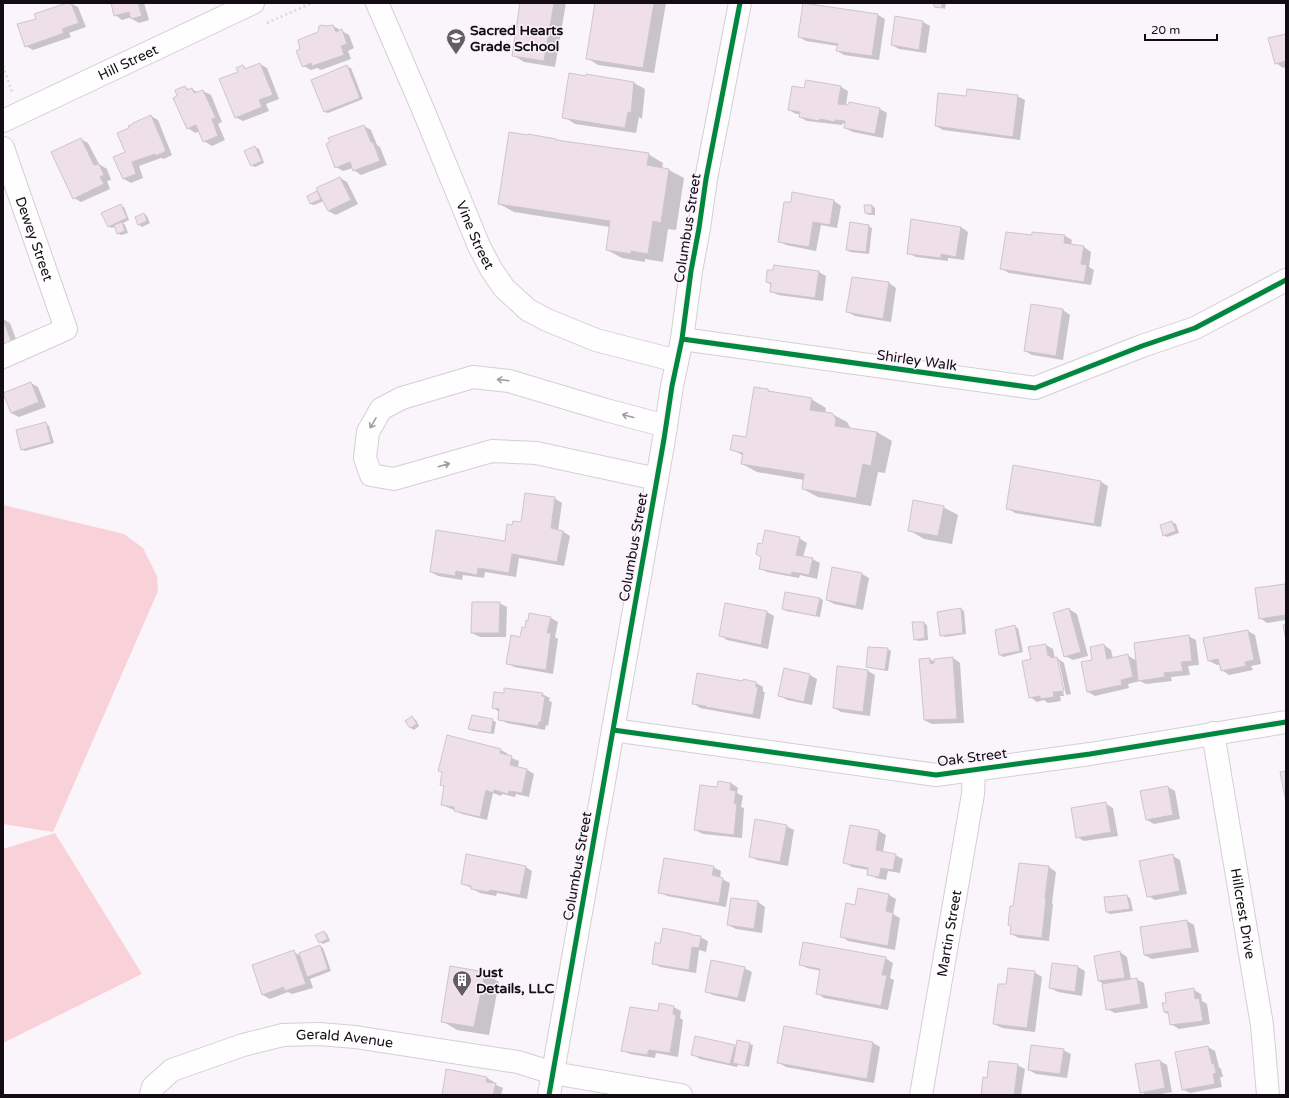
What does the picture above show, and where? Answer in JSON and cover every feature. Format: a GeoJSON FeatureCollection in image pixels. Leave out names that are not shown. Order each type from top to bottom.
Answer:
{"type":"FeatureCollection","features":[{"type":"Feature","properties":{"kind":"street","name":"Hill Street"},"geometry":{"type":"LineString","coordinates":[[3,121],[254,3]]}},
{"type":"Feature","properties":{"kind":"street","name":"Vine Street"},"geometry":{"type":"LineString","coordinates":[[377,3],[422,107],[479,246],[491,269],[504,288],[528,310],[547,320],[596,340],[677,361]]}},
{"type":"Feature","properties":{"kind":"street","name":"Columbus Street"},"geometry":{"type":"LineString","coordinates":[[549,1095],[682,339],[706,179],[740,3]]}},
{"type":"Feature","properties":{"kind":"street","name":"Dewey Street"},"geometry":{"type":"LineString","coordinates":[[3,148],[66,329],[3,357]]}},
{"type":"Feature","properties":{"kind":"street","name":"Shirley Walk"},"geometry":{"type":"LineString","coordinates":[[682,339],[1035,388],[1142,346],[1195,328],[1286,280]]}},
{"type":"Feature","properties":{"kind":"street"},"geometry":{"type":"LineString","coordinates":[[657,479],[536,453],[492,451],[394,480],[371,475],[365,458],[368,432],[381,409],[402,398],[474,377],[509,381],[666,426]]}},
{"type":"Feature","properties":{"kind":"street","name":"Oak Street"},"geometry":{"type":"LineString","coordinates":[[613,730],[936,775],[1090,754],[1286,722]]}},
{"type":"Feature","properties":{"kind":"street","name":"Hillcrest Drive"},"geometry":{"type":"LineString","coordinates":[[1212,733],[1262,1026],[1268,1095]]}},
{"type":"Feature","properties":{"kind":"street","name":"Martin Street"},"geometry":{"type":"LineString","coordinates":[[921,1095],[973,794],[974,770]]}},
{"type":"Feature","properties":{"kind":"street","name":"Gerald Avenue"},"geometry":{"type":"LineString","coordinates":[[152,1095],[153,1087],[172,1070],[243,1045],[283,1035],[319,1034],[355,1037],[518,1062],[553,1073],[681,1095]]}},
{"type":"Feature","properties":{"kind":"shaded area"},"geometry":{"type":"Polygon","coordinates":[[[3,505],[124,534],[143,548],[157,576],[158,591],[53,832],[3,824],[3,505]]]}},
{"type":"Feature","properties":{"kind":"shaded area"},"geometry":{"type":"Polygon","coordinates":[[[55,833],[142,974],[3,1043],[3,849],[55,833]]]}},
{"type":"Feature","properties":{"kind":"building"},"geometry":{"type":"Polygon","coordinates":[[[71,3],[79,23],[62,29],[64,33],[25,47],[17,24],[36,19],[34,14],[71,3]]]}},
{"type":"Feature","properties":{"kind":"building"},"geometry":{"type":"Polygon","coordinates":[[[111,3],[138,3],[142,16],[131,19],[129,12],[114,16],[111,3]]]}},
{"type":"Feature","properties":{"kind":"building"},"geometry":{"type":"Polygon","coordinates":[[[520,3],[554,3],[544,61],[512,56],[520,3]]]}},
{"type":"Feature","properties":{"kind":"building"},"geometry":{"type":"Polygon","coordinates":[[[595,3],[654,3],[643,68],[586,59],[595,3]]]}},
{"type":"Feature","properties":{"kind":"building"},"geometry":{"type":"Polygon","coordinates":[[[803,3],[878,14],[872,56],[836,51],[838,44],[798,37],[803,3]]]}},
{"type":"Feature","properties":{"kind":"building"},"geometry":{"type":"Polygon","coordinates":[[[934,3],[942,3],[941,8],[934,7],[934,3]]]}},
{"type":"Feature","properties":{"kind":"building"},"geometry":{"type":"Polygon","coordinates":[[[895,16],[923,21],[919,50],[891,45],[895,16]]]}},
{"type":"Feature","properties":{"kind":"building"},"geometry":{"type":"Polygon","coordinates":[[[333,25],[336,32],[342,29],[347,44],[341,46],[344,55],[312,66],[311,63],[303,67],[296,51],[300,49],[298,40],[318,32],[319,26],[333,25]]]}},
{"type":"Feature","properties":{"kind":"building"},"geometry":{"type":"Polygon","coordinates":[[[1286,34],[1286,61],[1275,64],[1268,38],[1286,34]]]}},
{"type":"Feature","properties":{"kind":"building"},"geometry":{"type":"Polygon","coordinates":[[[260,63],[273,95],[259,100],[262,107],[235,118],[219,79],[238,72],[236,68],[243,65],[245,69],[260,63]]]}},
{"type":"Feature","properties":{"kind":"building"},"geometry":{"type":"Polygon","coordinates":[[[347,65],[360,98],[324,112],[311,80],[347,65]]]}},
{"type":"Feature","properties":{"kind":"building"},"geometry":{"type":"Polygon","coordinates":[[[569,73],[586,76],[586,74],[634,82],[631,113],[628,112],[625,128],[562,118],[569,73]]]}},
{"type":"Feature","properties":{"kind":"building"},"geometry":{"type":"Polygon","coordinates":[[[806,80],[841,86],[838,104],[848,105],[849,102],[880,108],[875,134],[844,128],[845,121],[835,120],[835,122],[820,119],[819,121],[799,117],[800,112],[788,110],[792,86],[804,88],[806,80]]]}},
{"type":"Feature","properties":{"kind":"building"},"geometry":{"type":"Polygon","coordinates":[[[185,86],[187,90],[192,88],[194,93],[203,90],[216,118],[212,119],[218,136],[203,142],[196,125],[187,129],[173,98],[177,96],[175,90],[185,86]]]}},
{"type":"Feature","properties":{"kind":"building"},"geometry":{"type":"Polygon","coordinates":[[[967,89],[1018,95],[1013,137],[935,126],[938,93],[966,96],[967,89]]]}},
{"type":"Feature","properties":{"kind":"building"},"geometry":{"type":"Polygon","coordinates":[[[151,115],[166,151],[155,156],[155,154],[132,162],[136,174],[123,179],[113,157],[125,152],[117,133],[129,128],[128,126],[133,123],[151,115]]]}},
{"type":"Feature","properties":{"kind":"building"},"geometry":{"type":"Polygon","coordinates":[[[364,125],[371,142],[373,142],[380,161],[353,171],[350,162],[335,168],[326,144],[330,142],[328,138],[364,125]]]}},
{"type":"Feature","properties":{"kind":"building"},"geometry":{"type":"Polygon","coordinates":[[[509,132],[649,153],[647,165],[669,169],[661,223],[653,221],[648,254],[631,251],[631,254],[606,250],[610,221],[498,204],[509,132]]]}},
{"type":"Feature","properties":{"kind":"building"},"geometry":{"type":"Polygon","coordinates":[[[81,138],[94,165],[99,164],[104,175],[100,177],[104,184],[73,199],[51,152],[81,138]]]}},
{"type":"Feature","properties":{"kind":"building"},"geometry":{"type":"Polygon","coordinates":[[[255,146],[262,161],[251,166],[244,151],[255,146]]]}},
{"type":"Feature","properties":{"kind":"building"},"geometry":{"type":"Polygon","coordinates":[[[340,177],[351,200],[328,211],[316,188],[340,177]]]}},
{"type":"Feature","properties":{"kind":"building"},"geometry":{"type":"Polygon","coordinates":[[[317,191],[321,199],[310,204],[307,196],[317,191]]]}},
{"type":"Feature","properties":{"kind":"building"},"geometry":{"type":"Polygon","coordinates":[[[792,192],[834,200],[830,225],[813,222],[809,247],[778,242],[784,202],[791,202],[792,192]]]}},
{"type":"Feature","properties":{"kind":"building"},"geometry":{"type":"Polygon","coordinates":[[[121,204],[127,218],[108,227],[101,213],[121,204]]]}},
{"type":"Feature","properties":{"kind":"building"},"geometry":{"type":"Polygon","coordinates":[[[864,205],[872,205],[872,214],[865,213],[864,205]]]}},
{"type":"Feature","properties":{"kind":"building"},"geometry":{"type":"Polygon","coordinates":[[[144,213],[147,221],[138,225],[135,217],[144,213]]]}},
{"type":"Feature","properties":{"kind":"building"},"geometry":{"type":"Polygon","coordinates":[[[911,219],[961,227],[956,257],[941,254],[941,258],[907,254],[911,219]]]}},
{"type":"Feature","properties":{"kind":"building"},"geometry":{"type":"Polygon","coordinates":[[[122,222],[125,231],[117,234],[114,225],[122,222]]]}},
{"type":"Feature","properties":{"kind":"building"},"geometry":{"type":"Polygon","coordinates":[[[850,222],[869,225],[866,252],[846,250],[850,222]]]}},
{"type":"Feature","properties":{"kind":"building"},"geometry":{"type":"Polygon","coordinates":[[[1006,232],[1032,235],[1032,232],[1065,235],[1064,243],[1084,246],[1081,264],[1087,265],[1084,282],[1000,269],[1006,232]]]}},
{"type":"Feature","properties":{"kind":"building"},"geometry":{"type":"Polygon","coordinates":[[[774,265],[819,271],[815,298],[770,292],[771,283],[766,282],[767,270],[773,270],[774,265]]]}},
{"type":"Feature","properties":{"kind":"building"},"geometry":{"type":"Polygon","coordinates":[[[852,277],[889,282],[883,319],[846,312],[852,277]]]}},
{"type":"Feature","properties":{"kind":"building"},"geometry":{"type":"Polygon","coordinates":[[[1031,304],[1063,309],[1056,356],[1024,351],[1031,304]]]}},
{"type":"Feature","properties":{"kind":"building"},"geometry":{"type":"Polygon","coordinates":[[[3,319],[12,343],[3,347],[3,319]]]}},
{"type":"Feature","properties":{"kind":"building"},"geometry":{"type":"Polygon","coordinates":[[[31,382],[39,402],[11,413],[3,393],[31,382]]]}},
{"type":"Feature","properties":{"kind":"building"},"geometry":{"type":"Polygon","coordinates":[[[754,387],[768,389],[768,391],[812,398],[810,410],[832,413],[836,419],[835,426],[877,432],[871,466],[863,464],[856,498],[802,489],[804,474],[741,464],[743,453],[730,450],[733,435],[746,437],[754,387]]]}},
{"type":"Feature","properties":{"kind":"building"},"geometry":{"type":"Polygon","coordinates":[[[46,422],[51,442],[21,450],[16,430],[46,422]]]}},
{"type":"Feature","properties":{"kind":"building"},"geometry":{"type":"Polygon","coordinates":[[[1013,465],[1101,481],[1094,524],[1006,509],[1013,465]]]}},
{"type":"Feature","properties":{"kind":"building"},"geometry":{"type":"Polygon","coordinates":[[[525,493],[555,497],[551,528],[563,531],[557,562],[512,554],[509,573],[478,568],[477,575],[456,571],[455,576],[430,572],[436,530],[505,541],[507,524],[512,525],[513,521],[521,522],[525,493]]]}},
{"type":"Feature","properties":{"kind":"building"},"geometry":{"type":"Polygon","coordinates":[[[913,500],[944,506],[938,536],[908,531],[913,500]]]}},
{"type":"Feature","properties":{"kind":"building"},"geometry":{"type":"Polygon","coordinates":[[[1172,521],[1176,531],[1163,536],[1160,525],[1172,521]]]}},
{"type":"Feature","properties":{"kind":"building"},"geometry":{"type":"Polygon","coordinates":[[[765,530],[800,537],[796,555],[813,558],[809,575],[792,572],[791,575],[759,569],[761,557],[756,554],[758,543],[762,544],[765,530]]]}},
{"type":"Feature","properties":{"kind":"building"},"geometry":{"type":"Polygon","coordinates":[[[832,567],[862,573],[856,606],[826,600],[832,567]]]}},
{"type":"Feature","properties":{"kind":"building"},"geometry":{"type":"Polygon","coordinates":[[[1285,584],[1286,615],[1259,619],[1255,588],[1285,584]]]}},
{"type":"Feature","properties":{"kind":"building"},"geometry":{"type":"Polygon","coordinates":[[[785,592],[820,598],[816,616],[782,609],[785,592]]]}},
{"type":"Feature","properties":{"kind":"building"},"geometry":{"type":"Polygon","coordinates":[[[472,602],[500,602],[499,633],[471,633],[472,602]]]}},
{"type":"Feature","properties":{"kind":"building"},"geometry":{"type":"Polygon","coordinates":[[[725,603],[767,611],[761,645],[719,636],[725,603]]]}},
{"type":"Feature","properties":{"kind":"building"},"geometry":{"type":"Polygon","coordinates":[[[961,608],[963,633],[940,636],[937,612],[961,608]]]}},
{"type":"Feature","properties":{"kind":"building"},"geometry":{"type":"Polygon","coordinates":[[[1069,608],[1081,652],[1064,657],[1053,613],[1069,608]]]}},
{"type":"Feature","properties":{"kind":"building"},"geometry":{"type":"Polygon","coordinates":[[[529,613],[551,617],[547,633],[551,633],[546,670],[506,664],[511,635],[520,637],[522,627],[525,628],[526,620],[528,621],[529,613]]]}},
{"type":"Feature","properties":{"kind":"building"},"geometry":{"type":"Polygon","coordinates":[[[912,622],[924,622],[925,638],[914,640],[912,622]]]}},
{"type":"Feature","properties":{"kind":"building"},"geometry":{"type":"Polygon","coordinates":[[[1286,624],[1286,640],[1283,625],[1286,624]]]}},
{"type":"Feature","properties":{"kind":"building"},"geometry":{"type":"Polygon","coordinates":[[[1015,625],[1020,651],[999,655],[995,630],[1015,625]]]}},
{"type":"Feature","properties":{"kind":"building"},"geometry":{"type":"Polygon","coordinates":[[[1248,630],[1254,660],[1245,662],[1246,666],[1221,671],[1218,659],[1208,661],[1203,638],[1248,630]]]}},
{"type":"Feature","properties":{"kind":"building"},"geometry":{"type":"Polygon","coordinates":[[[1189,635],[1192,661],[1181,662],[1183,671],[1164,673],[1165,677],[1138,681],[1134,643],[1189,635]]]}},
{"type":"Feature","properties":{"kind":"building"},"geometry":{"type":"Polygon","coordinates":[[[1046,644],[1048,656],[1050,655],[1051,658],[1057,657],[1064,691],[1053,692],[1054,697],[1040,699],[1040,696],[1029,698],[1022,661],[1031,659],[1028,647],[1046,644]]]}},
{"type":"Feature","properties":{"kind":"building"},"geometry":{"type":"Polygon","coordinates":[[[1104,644],[1107,659],[1128,654],[1133,677],[1121,680],[1122,685],[1087,692],[1081,662],[1092,660],[1090,647],[1104,644]]]}},
{"type":"Feature","properties":{"kind":"building"},"geometry":{"type":"Polygon","coordinates":[[[868,647],[888,648],[885,670],[866,667],[868,647]]]}},
{"type":"Feature","properties":{"kind":"building"},"geometry":{"type":"Polygon","coordinates":[[[953,657],[957,719],[924,720],[919,659],[930,658],[930,664],[934,663],[934,659],[953,657]]]}},
{"type":"Feature","properties":{"kind":"building"},"geometry":{"type":"Polygon","coordinates":[[[837,666],[868,670],[863,712],[833,708],[837,666]]]}},
{"type":"Feature","properties":{"kind":"building"},"geometry":{"type":"Polygon","coordinates":[[[784,668],[810,674],[804,702],[778,696],[784,668]]]}},
{"type":"Feature","properties":{"kind":"building"},"geometry":{"type":"Polygon","coordinates":[[[697,673],[756,682],[756,687],[758,687],[753,715],[692,704],[697,673]]]}},
{"type":"Feature","properties":{"kind":"building"},"geometry":{"type":"Polygon","coordinates":[[[504,688],[543,693],[542,696],[545,697],[541,722],[539,722],[538,726],[498,720],[499,709],[492,708],[494,692],[504,693],[504,688]]]}},
{"type":"Feature","properties":{"kind":"building"},"geometry":{"type":"Polygon","coordinates":[[[472,715],[493,719],[491,733],[468,729],[472,715]]]}},
{"type":"Feature","properties":{"kind":"building"},"geometry":{"type":"Polygon","coordinates":[[[412,716],[417,724],[410,728],[405,721],[412,716]]]}},
{"type":"Feature","properties":{"kind":"building"},"geometry":{"type":"Polygon","coordinates":[[[447,735],[501,749],[500,753],[512,756],[510,765],[527,769],[522,793],[509,791],[508,794],[494,790],[493,793],[486,790],[480,817],[454,811],[454,807],[441,805],[444,786],[440,785],[442,772],[438,771],[447,735]]]}},
{"type":"Feature","properties":{"kind":"building"},"geometry":{"type":"Polygon","coordinates":[[[1286,771],[1286,802],[1280,772],[1286,771]]]}},
{"type":"Feature","properties":{"kind":"building"},"geometry":{"type":"Polygon","coordinates":[[[718,781],[731,783],[730,790],[736,791],[734,804],[737,803],[734,835],[694,830],[700,785],[717,787],[718,781]]]}},
{"type":"Feature","properties":{"kind":"building"},"geometry":{"type":"Polygon","coordinates":[[[1168,786],[1173,815],[1146,820],[1140,791],[1168,786]]]}},
{"type":"Feature","properties":{"kind":"building"},"geometry":{"type":"Polygon","coordinates":[[[1106,802],[1111,832],[1076,838],[1071,808],[1106,802]]]}},
{"type":"Feature","properties":{"kind":"building"},"geometry":{"type":"Polygon","coordinates":[[[755,819],[787,825],[780,862],[749,857],[755,819]]]}},
{"type":"Feature","properties":{"kind":"building"},"geometry":{"type":"Polygon","coordinates":[[[850,825],[879,830],[876,850],[896,854],[893,870],[881,868],[879,877],[867,875],[868,868],[843,863],[850,825]]]}},
{"type":"Feature","properties":{"kind":"building"},"geometry":{"type":"Polygon","coordinates":[[[466,854],[526,866],[520,895],[490,890],[488,892],[471,889],[471,886],[461,884],[466,854]]]}},
{"type":"Feature","properties":{"kind":"building"},"geometry":{"type":"Polygon","coordinates":[[[1173,854],[1180,891],[1147,897],[1139,861],[1173,854]]]}},
{"type":"Feature","properties":{"kind":"building"},"geometry":{"type":"Polygon","coordinates":[[[664,858],[714,866],[712,875],[723,878],[719,903],[658,893],[664,858]]]}},
{"type":"Feature","properties":{"kind":"building"},"geometry":{"type":"Polygon","coordinates":[[[1019,863],[1049,866],[1042,938],[1010,934],[1011,926],[1008,925],[1010,906],[1013,906],[1019,863]]]}},
{"type":"Feature","properties":{"kind":"building"},"geometry":{"type":"Polygon","coordinates":[[[858,888],[889,894],[886,911],[893,913],[888,946],[840,937],[846,903],[855,905],[858,888]]]}},
{"type":"Feature","properties":{"kind":"building"},"geometry":{"type":"Polygon","coordinates":[[[1127,895],[1130,909],[1106,912],[1104,897],[1127,895]]]}},
{"type":"Feature","properties":{"kind":"building"},"geometry":{"type":"Polygon","coordinates":[[[731,898],[758,901],[754,929],[727,925],[731,898]]]}},
{"type":"Feature","properties":{"kind":"building"},"geometry":{"type":"Polygon","coordinates":[[[1187,920],[1192,948],[1144,955],[1140,927],[1187,920]]]}},
{"type":"Feature","properties":{"kind":"building"},"geometry":{"type":"Polygon","coordinates":[[[663,928],[701,936],[699,948],[692,947],[689,970],[652,964],[655,942],[660,944],[663,928]]]}},
{"type":"Feature","properties":{"kind":"building"},"geometry":{"type":"Polygon","coordinates":[[[324,931],[328,939],[319,943],[315,935],[324,931]]]}},
{"type":"Feature","properties":{"kind":"building"},"geometry":{"type":"Polygon","coordinates":[[[803,942],[886,957],[882,975],[887,975],[881,1006],[816,994],[820,969],[799,965],[803,942]]]}},
{"type":"Feature","properties":{"kind":"building"},"geometry":{"type":"Polygon","coordinates":[[[320,945],[328,969],[307,977],[299,953],[320,945]]]}},
{"type":"Feature","properties":{"kind":"building"},"geometry":{"type":"Polygon","coordinates":[[[294,950],[306,984],[284,991],[284,987],[262,995],[252,965],[294,950]]]}},
{"type":"Feature","properties":{"kind":"building"},"geometry":{"type":"Polygon","coordinates":[[[1120,951],[1125,978],[1098,981],[1094,956],[1120,951]]]}},
{"type":"Feature","properties":{"kind":"building"},"geometry":{"type":"Polygon","coordinates":[[[711,960],[745,967],[738,998],[705,992],[711,960]]]}},
{"type":"Feature","properties":{"kind":"building"},"geometry":{"type":"Polygon","coordinates":[[[1052,963],[1078,966],[1075,992],[1049,988],[1052,963]]]}},
{"type":"Feature","properties":{"kind":"building","name":"Just Details, LLC"},"geometry":{"type":"Polygon","coordinates":[[[450,966],[485,972],[474,1027],[441,1022],[450,966]]]}},
{"type":"Feature","properties":{"kind":"building"},"geometry":{"type":"Polygon","coordinates":[[[1008,968],[1035,971],[1027,1028],[993,1024],[998,984],[1006,984],[1008,968]]]}},
{"type":"Feature","properties":{"kind":"building"},"geometry":{"type":"Polygon","coordinates":[[[1137,978],[1141,1004],[1106,1010],[1102,984],[1137,978]]]}},
{"type":"Feature","properties":{"kind":"building"},"geometry":{"type":"Polygon","coordinates":[[[1194,988],[1195,999],[1199,998],[1203,1021],[1170,1025],[1168,1012],[1164,1012],[1162,1003],[1166,1003],[1165,993],[1194,988]]]}},
{"type":"Feature","properties":{"kind":"building"},"geometry":{"type":"Polygon","coordinates":[[[659,1003],[674,1006],[673,1014],[676,1015],[670,1053],[649,1050],[647,1055],[621,1051],[630,1007],[658,1011],[659,1003]]]}},
{"type":"Feature","properties":{"kind":"building"},"geometry":{"type":"Polygon","coordinates":[[[784,1026],[873,1042],[867,1079],[777,1063],[784,1026]]]}},
{"type":"Feature","properties":{"kind":"building"},"geometry":{"type":"Polygon","coordinates":[[[695,1036],[735,1045],[730,1064],[691,1055],[695,1036]]]}},
{"type":"Feature","properties":{"kind":"building"},"geometry":{"type":"Polygon","coordinates":[[[737,1040],[750,1043],[745,1066],[733,1063],[737,1040]]]}},
{"type":"Feature","properties":{"kind":"building"},"geometry":{"type":"Polygon","coordinates":[[[1031,1045],[1064,1049],[1060,1074],[1028,1070],[1031,1045]]]}},
{"type":"Feature","properties":{"kind":"building"},"geometry":{"type":"Polygon","coordinates":[[[1208,1046],[1212,1064],[1214,1063],[1216,1073],[1213,1074],[1215,1084],[1182,1090],[1175,1052],[1208,1046]]]}},
{"type":"Feature","properties":{"kind":"building"},"geometry":{"type":"Polygon","coordinates":[[[1160,1060],[1165,1088],[1140,1093],[1135,1064],[1160,1060]]]}},
{"type":"Feature","properties":{"kind":"building"},"geometry":{"type":"Polygon","coordinates":[[[989,1061],[1018,1064],[1014,1095],[981,1095],[983,1077],[987,1078],[989,1061]]]}},
{"type":"Feature","properties":{"kind":"building"},"geometry":{"type":"Polygon","coordinates":[[[446,1069],[487,1077],[486,1082],[496,1083],[493,1095],[442,1095],[446,1069]]]}},
{"type":"Feature","properties":{"kind":"cycle path"},"geometry":{"type":"LineString","coordinates":[[549,1095],[672,386],[682,339],[706,179],[740,3]]}},
{"type":"Feature","properties":{"kind":"cycle path"},"geometry":{"type":"LineString","coordinates":[[682,339],[1035,388],[1142,346],[1195,328],[1286,280]]}},
{"type":"Feature","properties":{"kind":"cycle path"},"geometry":{"type":"LineString","coordinates":[[613,730],[936,775],[1090,754],[1286,722]]}},
{"type":"Feature","properties":{"kind":"place","name":"Sacred Hearts Grade School"},"geometry":{"type":"Point","coordinates":[456,55]}},
{"type":"Feature","properties":{"kind":"place","name":"Just Details, LLC"},"geometry":{"type":"Point","coordinates":[462,997]}}]}
